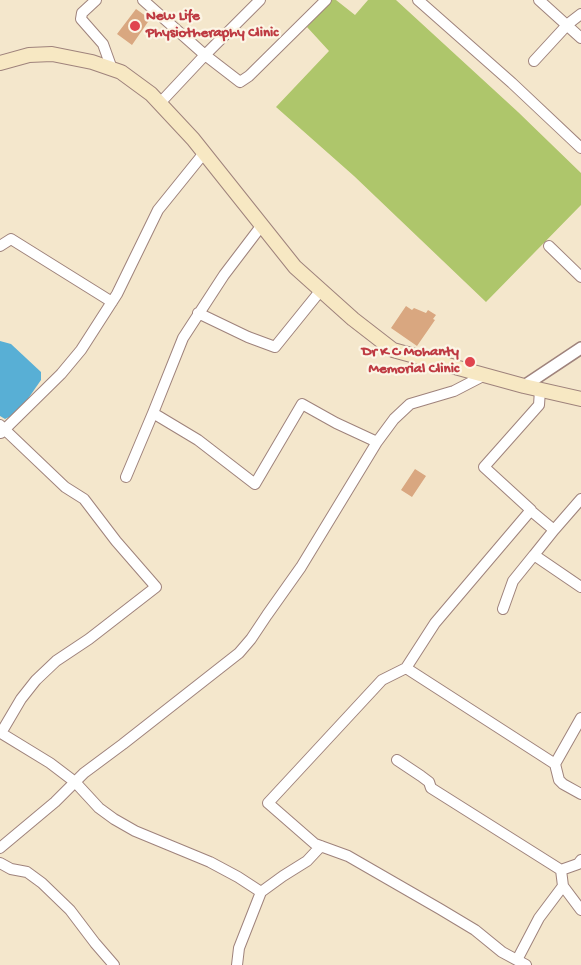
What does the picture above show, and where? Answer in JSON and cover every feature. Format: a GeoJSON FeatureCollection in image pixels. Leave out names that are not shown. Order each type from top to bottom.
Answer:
{"type":"FeatureCollection","features":[{"type":"Feature","properties":{"kind":"main road"},"geometry":{"type":"LineString","coordinates":[[0,63],[29,55],[52,54],[92,62],[121,72],[160,103],[204,153],[296,267],[353,319],[393,350],[483,376],[581,399]]}},
{"type":"Feature","properties":{"kind":"street"},"geometry":{"type":"LineString","coordinates":[[96,0],[82,12],[81,19],[103,44],[112,69]]}},
{"type":"Feature","properties":{"kind":"street"},"geometry":{"type":"LineString","coordinates":[[143,0],[205,55],[240,82],[249,76],[326,0]]}},
{"type":"Feature","properties":{"kind":"street"},"geometry":{"type":"LineString","coordinates":[[160,103],[260,0]]}},
{"type":"Feature","properties":{"kind":"street"},"geometry":{"type":"LineString","coordinates":[[418,0],[504,76],[581,148]]}},
{"type":"Feature","properties":{"kind":"street"},"geometry":{"type":"LineString","coordinates":[[539,0],[568,24],[581,38]]}},
{"type":"Feature","properties":{"kind":"street"},"geometry":{"type":"LineString","coordinates":[[534,62],[568,24],[581,14]]}},
{"type":"Feature","properties":{"kind":"street"},"geometry":{"type":"LineString","coordinates":[[204,153],[158,210],[112,302],[76,356],[61,374],[1,429],[65,487],[84,499],[116,542],[156,586],[89,639],[56,661],[36,680],[21,699],[0,733],[50,763],[75,782],[99,808],[114,819],[135,831],[210,862],[238,877],[260,892]]}},
{"type":"Feature","properties":{"kind":"street"},"geometry":{"type":"LineString","coordinates":[[126,477],[154,413],[183,338],[198,313],[262,225]]}},
{"type":"Feature","properties":{"kind":"street"},"geometry":{"type":"LineString","coordinates":[[0,246],[11,239],[112,302]]}},
{"type":"Feature","properties":{"kind":"street"},"geometry":{"type":"LineString","coordinates":[[549,246],[581,277]]}},
{"type":"Feature","properties":{"kind":"street"},"geometry":{"type":"LineString","coordinates":[[198,313],[248,337],[275,347],[321,290]]}},
{"type":"Feature","properties":{"kind":"street"},"geometry":{"type":"LineString","coordinates":[[524,386],[581,348]]}},
{"type":"Feature","properties":{"kind":"street"},"geometry":{"type":"LineString","coordinates":[[0,848],[55,802],[84,773],[239,653],[251,639],[301,567],[377,442],[394,419],[410,404],[454,391],[483,376]]}},
{"type":"Feature","properties":{"kind":"street"},"geometry":{"type":"LineString","coordinates":[[540,390],[539,405],[484,467],[554,530]]}},
{"type":"Feature","properties":{"kind":"street"},"geometry":{"type":"LineString","coordinates":[[154,413],[198,440],[255,484],[302,404],[336,423],[377,442]]}},
{"type":"Feature","properties":{"kind":"street"},"geometry":{"type":"LineString","coordinates":[[503,609],[513,581],[581,499]]}},
{"type":"Feature","properties":{"kind":"street"},"geometry":{"type":"LineString","coordinates":[[530,510],[435,623],[406,668],[382,680],[268,803],[315,844],[348,856],[475,930],[502,952],[522,963],[539,918],[563,886]]}},
{"type":"Feature","properties":{"kind":"street"},"geometry":{"type":"LineString","coordinates":[[534,555],[581,587]]}},
{"type":"Feature","properties":{"kind":"street"},"geometry":{"type":"LineString","coordinates":[[406,668],[555,764],[559,780],[581,794]]}},
{"type":"Feature","properties":{"kind":"street"},"geometry":{"type":"LineString","coordinates":[[555,764],[581,718]]}},
{"type":"Feature","properties":{"kind":"street"},"geometry":{"type":"LineString","coordinates":[[397,760],[422,776],[431,788],[561,870]]}},
{"type":"Feature","properties":{"kind":"street"},"geometry":{"type":"LineString","coordinates":[[237,965],[240,948],[260,892],[307,861],[321,846]]}},
{"type":"Feature","properties":{"kind":"street"},"geometry":{"type":"LineString","coordinates":[[561,870],[578,864],[581,860]]}},
{"type":"Feature","properties":{"kind":"street"},"geometry":{"type":"LineString","coordinates":[[0,863],[11,869],[27,872],[42,883],[70,910],[114,965]]}},
{"type":"Feature","properties":{"kind":"street"},"geometry":{"type":"LineString","coordinates":[[561,870],[563,886],[581,910]]}},
{"type":"Feature","properties":{"kind":"green space"},"geometry":{"type":"Polygon","coordinates":[[[332,0],[336,0],[355,15],[368,0],[396,0],[518,112],[581,173],[581,205],[486,302],[354,176],[276,107],[329,51],[307,27],[332,0]]]}},
{"type":"Feature","properties":{"kind":"water"},"geometry":{"type":"Polygon","coordinates":[[[0,341],[11,344],[41,372],[41,380],[23,406],[15,414],[5,419],[0,416],[0,341]]]}},
{"type":"Feature","properties":{"kind":"building"},"geometry":{"type":"Polygon","coordinates":[[[136,9],[150,19],[132,45],[117,34],[136,9]]]}},
{"type":"Feature","properties":{"kind":"building"},"geometry":{"type":"Polygon","coordinates":[[[406,306],[412,310],[414,308],[426,313],[428,310],[436,315],[433,319],[435,320],[417,346],[391,328],[406,306]]]}},
{"type":"Feature","properties":{"kind":"building"},"geometry":{"type":"Polygon","coordinates":[[[415,469],[426,476],[412,497],[401,490],[415,469]]]}},
{"type":"Feature","properties":{"kind":"place","name":"New Life Physiotheraphy Clinic"},"geometry":{"type":"Point","coordinates":[135,26]}},
{"type":"Feature","properties":{"kind":"place","name":"Dr K C Mohanty Memorial Clinic"},"geometry":{"type":"Point","coordinates":[470,362]}}]}
